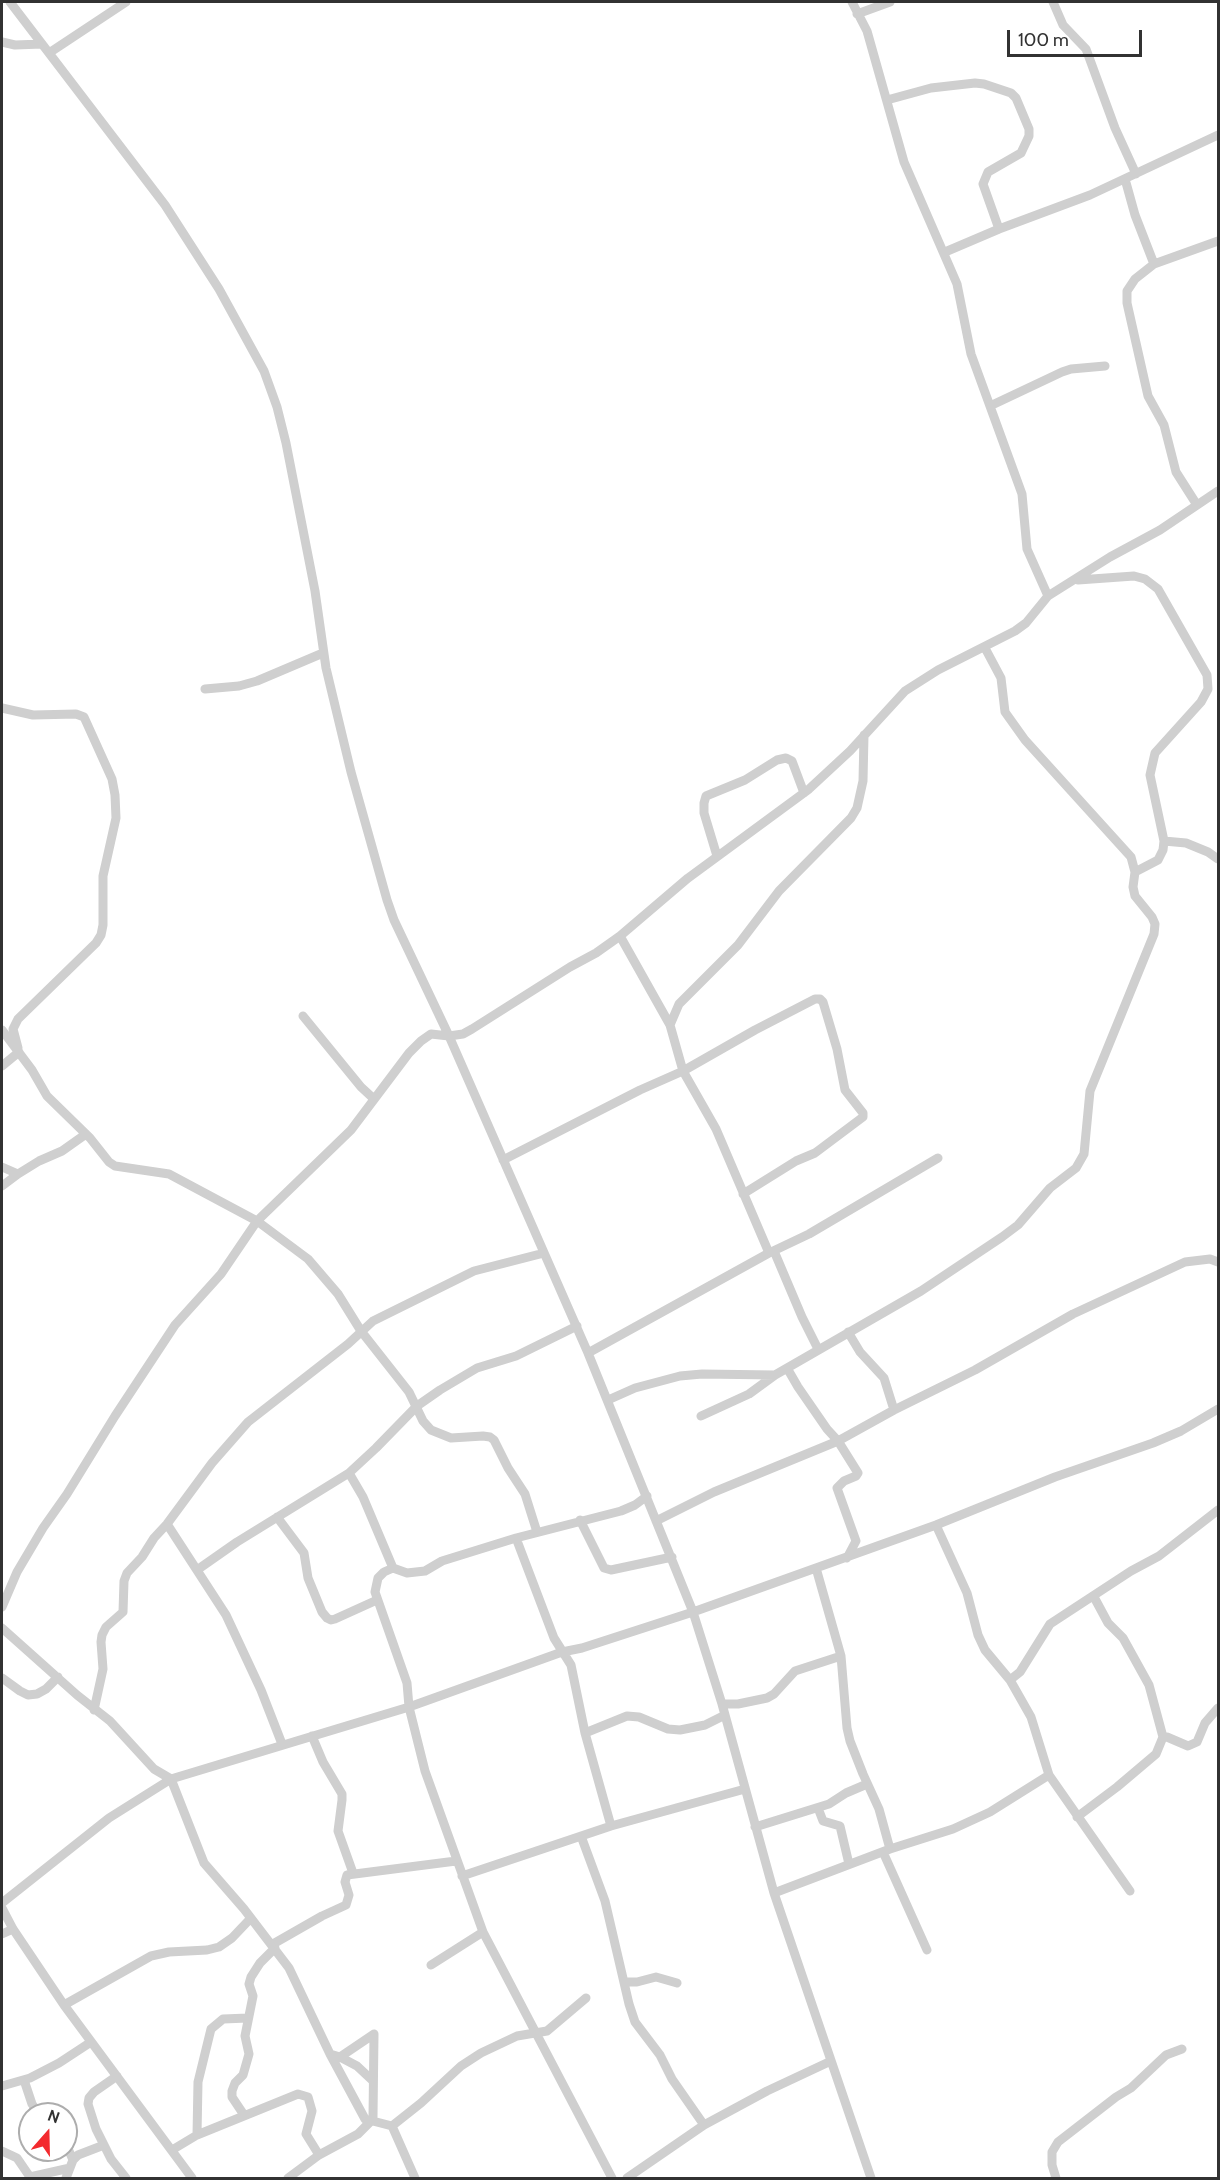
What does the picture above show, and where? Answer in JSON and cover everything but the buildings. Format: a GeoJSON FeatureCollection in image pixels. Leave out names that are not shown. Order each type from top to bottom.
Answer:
{"type":"FeatureCollection","features":[{"type":"Feature","properties":{"kind":"street"},"geometry":{"type":"LineString","coordinates":[[2,4],[8,2],[165,205],[219,289],[264,371],[282,422],[315,591],[323,653],[351,772],[387,900],[588,1353],[693,1612],[722,1704],[774,1893],[870,2175]]}},
{"type":"Feature","properties":{"kind":"street"},"geometry":{"type":"LineString","coordinates":[[49,53],[126,2]]}},
{"type":"Feature","properties":{"kind":"street"},"geometry":{"type":"LineString","coordinates":[[852,2],[867,31],[904,162],[945,252],[960,297],[971,354],[1022,494],[1027,549],[1048,596]]}},
{"type":"Feature","properties":{"kind":"street"},"geometry":{"type":"LineString","coordinates":[[857,14],[890,2]]}},
{"type":"Feature","properties":{"kind":"street"},"geometry":{"type":"LineString","coordinates":[[1053,2],[1063,25],[1086,49],[1115,128],[1136,174]]}},
{"type":"Feature","properties":{"kind":"street"},"geometry":{"type":"LineString","coordinates":[[2,42],[15,45],[42,44]]}},
{"type":"Feature","properties":{"kind":"street"},"geometry":{"type":"LineString","coordinates":[[887,99],[931,88],[975,83],[1011,93],[1016,98],[1029,129],[1029,136],[1021,153],[988,172],[983,183],[999,229]]}},
{"type":"Feature","properties":{"kind":"street"},"geometry":{"type":"LineString","coordinates":[[945,252],[1090,195],[1218,135]]}},
{"type":"Feature","properties":{"kind":"street"},"geometry":{"type":"LineString","coordinates":[[1125,179],[1135,215],[1154,264]]}},
{"type":"Feature","properties":{"kind":"street"},"geometry":{"type":"LineString","coordinates":[[1197,506],[1176,472],[1164,425],[1148,396],[1127,303],[1127,291],[1135,279],[1154,264],[1218,241]]}},
{"type":"Feature","properties":{"kind":"street"},"geometry":{"type":"LineString","coordinates":[[990,406],[1062,372],[1105,366]]}},
{"type":"Feature","properties":{"kind":"street"},"geometry":{"type":"LineString","coordinates":[[2,1607],[28,1552],[171,1331],[221,1274],[257,1221],[338,1144],[421,1041],[431,1034],[449,1036],[463,1034],[596,953],[620,936],[674,889],[804,793],[850,751],[895,700],[912,686],[938,670],[1015,632],[1026,623],[1048,596],[1110,557],[1160,530],[1218,491]]}},
{"type":"Feature","properties":{"kind":"street"},"geometry":{"type":"LineString","coordinates":[[1076,580],[1134,576],[1145,579],[1158,589],[1207,675],[1208,689],[1201,702],[1155,753],[1151,763],[1150,775],[1164,841],[1163,850],[1158,860],[1135,872]]}},
{"type":"Feature","properties":{"kind":"street"},"geometry":{"type":"LineString","coordinates":[[700,1416],[749,1395],[775,1375],[921,1291],[1002,1237],[1018,1225],[1050,1188],[1076,1168],[1081,1161],[1086,1143],[1090,1091],[1154,934],[1155,924],[1152,917],[1134,896],[1135,872],[1131,857],[1017,730],[1005,711],[1001,678],[985,648]]}},
{"type":"Feature","properties":{"kind":"street"},"geometry":{"type":"LineString","coordinates":[[205,689],[239,686],[257,681],[323,653]]}},
{"type":"Feature","properties":{"kind":"street"},"geometry":{"type":"LineString","coordinates":[[2,708],[33,715],[76,714],[84,717],[112,779],[115,795],[116,818],[103,876],[101,934],[96,944],[18,1019],[13,1029],[19,1052]]}},
{"type":"Feature","properties":{"kind":"street"},"geometry":{"type":"LineString","coordinates":[[670,1025],[675,1011],[685,997],[731,952],[779,891],[851,818],[861,795],[864,735]]}},
{"type":"Feature","properties":{"kind":"street"},"geometry":{"type":"LineString","coordinates":[[850,751],[864,756]]}},
{"type":"Feature","properties":{"kind":"street"},"geometry":{"type":"LineString","coordinates":[[717,856],[704,813],[706,796],[745,780],[777,760],[786,758],[792,761],[804,793]]}},
{"type":"Feature","properties":{"kind":"street"},"geometry":{"type":"LineString","coordinates":[[1164,841],[1186,843],[1218,859]]}},
{"type":"Feature","properties":{"kind":"street"},"geometry":{"type":"LineString","coordinates":[[620,936],[670,1025],[683,1071],[716,1129],[743,1194],[818,1349]]}},
{"type":"Feature","properties":{"kind":"street"},"geometry":{"type":"LineString","coordinates":[[503,1160],[640,1090],[683,1071],[815,999],[820,999],[823,1002],[837,1049],[845,1090],[863,1113],[863,1117],[814,1153],[796,1161],[743,1194]]}},
{"type":"Feature","properties":{"kind":"street"},"geometry":{"type":"LineString","coordinates":[[303,1016],[361,1087],[374,1099]]}},
{"type":"Feature","properties":{"kind":"street"},"geometry":{"type":"LineString","coordinates":[[2,1030],[32,1070],[47,1096],[86,1134],[109,1162],[115,1166],[169,1174],[257,1221],[296,1249],[322,1273],[339,1294],[361,1331],[403,1384],[417,1406],[423,1421],[439,1434],[451,1438],[483,1436],[494,1440],[525,1494],[537,1532]]}},
{"type":"Feature","properties":{"kind":"street"},"geometry":{"type":"LineString","coordinates":[[2,1066],[19,1052]]}},
{"type":"Feature","properties":{"kind":"street"},"geometry":{"type":"LineString","coordinates":[[2,1186],[18,1174],[62,1151],[86,1134]]}},
{"type":"Feature","properties":{"kind":"street"},"geometry":{"type":"LineString","coordinates":[[588,1353],[809,1234],[938,1158]]}},
{"type":"Feature","properties":{"kind":"street"},"geometry":{"type":"LineString","coordinates":[[2,1167],[18,1174]]}},
{"type":"Feature","properties":{"kind":"street"},"geometry":{"type":"LineString","coordinates":[[94,1710],[103,1669],[102,1635],[106,1627],[123,1612],[124,1581],[128,1573],[212,1463],[248,1422],[373,1322],[459,1277],[544,1253]]}},
{"type":"Feature","properties":{"kind":"street"},"geometry":{"type":"LineString","coordinates":[[656,1521],[714,1492],[826,1447],[975,1370],[1073,1314],[1185,1262],[1210,1259],[1218,1262]]}},
{"type":"Feature","properties":{"kind":"street"},"geometry":{"type":"LineString","coordinates":[[197,1570],[349,1473],[417,1406],[468,1373],[516,1356],[576,1326]]}},
{"type":"Feature","properties":{"kind":"street"},"geometry":{"type":"LineString","coordinates":[[848,1332],[860,1353],[884,1378],[894,1410]]}},
{"type":"Feature","properties":{"kind":"street"},"geometry":{"type":"LineString","coordinates":[[787,1368],[798,1388],[826,1429],[838,1441],[858,1473],[837,1488],[856,1541],[847,1558]]}},
{"type":"Feature","properties":{"kind":"street"},"geometry":{"type":"LineString","coordinates":[[608,1400],[635,1388],[680,1376],[775,1375]]}},
{"type":"Feature","properties":{"kind":"street"},"geometry":{"type":"LineString","coordinates":[[2,1903],[109,1818],[171,1779],[409,1707],[562,1652],[582,1648],[693,1612],[816,1569],[936,1526],[1055,1477],[1153,1443],[1180,1431],[1218,1409]]}},
{"type":"Feature","properties":{"kind":"street"},"geometry":{"type":"LineString","coordinates":[[826,1429],[826,1447]]}},
{"type":"Feature","properties":{"kind":"street"},"geometry":{"type":"LineString","coordinates":[[349,1473],[363,1497],[393,1568]]}},
{"type":"Feature","properties":{"kind":"street"},"geometry":{"type":"LineString","coordinates":[[612,2178],[483,1932],[424,1771],[409,1707],[407,1683],[375,1592],[378,1578],[393,1568],[407,1573],[425,1571],[442,1561],[516,1538],[621,1511],[647,1496]]}},
{"type":"Feature","properties":{"kind":"street"},"geometry":{"type":"LineString","coordinates":[[1010,1680],[1020,1672],[1050,1624],[1131,1571],[1159,1556],[1218,1510]]}},
{"type":"Feature","properties":{"kind":"street"},"geometry":{"type":"LineString","coordinates":[[277,1517],[304,1553],[308,1578],[322,1612],[327,1618],[335,1619],[377,1600]]}},
{"type":"Feature","properties":{"kind":"street"},"geometry":{"type":"LineString","coordinates":[[580,1520],[604,1568],[611,1570],[672,1557]]}},
{"type":"Feature","properties":{"kind":"street"},"geometry":{"type":"LineString","coordinates":[[167,1524],[226,1615],[261,1690],[282,1744]]}},
{"type":"Feature","properties":{"kind":"street"},"geometry":{"type":"LineString","coordinates":[[936,1526],[967,1593],[978,1635],[985,1650],[1010,1680],[1032,1717],[1049,1775],[1130,1891]]}},
{"type":"Feature","properties":{"kind":"street"},"geometry":{"type":"LineString","coordinates":[[516,1538],[554,1638],[571,1665],[585,1733],[611,1826]]}},
{"type":"Feature","properties":{"kind":"street"},"geometry":{"type":"LineString","coordinates":[[816,1569],[841,1656],[850,1741],[879,1809],[887,1850],[927,1950]]}},
{"type":"Feature","properties":{"kind":"street"},"geometry":{"type":"LineString","coordinates":[[1077,1816],[1117,1787],[1156,1754],[1163,1737],[1149,1685],[1123,1638],[1108,1623],[1094,1597]]}},
{"type":"Feature","properties":{"kind":"street"},"geometry":{"type":"LineString","coordinates":[[2,1628],[124,1734],[154,1769],[171,1779],[204,1863],[274,1946],[289,1968],[330,2054],[365,2119],[392,2126]]}},
{"type":"Feature","properties":{"kind":"street"},"geometry":{"type":"LineString","coordinates":[[722,1704],[738,1704],[767,1698],[774,1694],[795,1671],[841,1656]]}},
{"type":"Feature","properties":{"kind":"street"},"geometry":{"type":"LineString","coordinates":[[2,1678],[28,1695],[37,1694],[46,1689],[58,1677]]}},
{"type":"Feature","properties":{"kind":"street"},"geometry":{"type":"LineString","coordinates":[[1163,1737],[1188,1746],[1197,1742],[1205,1723],[1218,1708]]}},
{"type":"Feature","properties":{"kind":"street"},"geometry":{"type":"LineString","coordinates":[[585,1733],[627,1716],[639,1717],[668,1729],[680,1730],[705,1725],[725,1715]]}},
{"type":"Feature","properties":{"kind":"street"},"geometry":{"type":"LineString","coordinates":[[312,1736],[323,1762],[342,1794],[338,1831],[353,1873]]}},
{"type":"Feature","properties":{"kind":"street"},"geometry":{"type":"LineString","coordinates":[[774,1893],[887,1850],[973,1821],[1018,1796],[1049,1775]]}},
{"type":"Feature","properties":{"kind":"street"},"geometry":{"type":"LineString","coordinates":[[755,1827],[818,1808],[867,1784]]}},
{"type":"Feature","properties":{"kind":"street"},"geometry":{"type":"LineString","coordinates":[[462,1876],[611,1826],[745,1789]]}},
{"type":"Feature","properties":{"kind":"street"},"geometry":{"type":"LineString","coordinates":[[818,1808],[823,1821],[840,1826],[849,1864]]}},
{"type":"Feature","properties":{"kind":"street"},"geometry":{"type":"LineString","coordinates":[[582,1836],[605,1900],[635,2022],[660,2055],[672,2079],[704,2125]]}},
{"type":"Feature","properties":{"kind":"street"},"geometry":{"type":"LineString","coordinates":[[244,2115],[232,2097],[232,2091],[234,2083],[243,2075],[249,2054],[245,2036],[253,1996],[249,1984],[265,1956],[274,1946],[322,1916],[346,1905],[349,1895],[345,1878],[348,1875],[456,1861]]}},
{"type":"Feature","properties":{"kind":"street"},"geometry":{"type":"LineString","coordinates":[[2,1908],[13,1929],[64,2005],[192,2178]]}},
{"type":"Feature","properties":{"kind":"street"},"geometry":{"type":"LineString","coordinates":[[64,2005],[151,1956],[219,1947],[232,1938],[251,1918]]}},
{"type":"Feature","properties":{"kind":"street"},"geometry":{"type":"LineString","coordinates":[[2,1934],[13,1929]]}},
{"type":"Feature","properties":{"kind":"street"},"geometry":{"type":"LineString","coordinates":[[431,1965],[483,1932]]}},
{"type":"Feature","properties":{"kind":"street"},"geometry":{"type":"LineString","coordinates":[[624,1982],[637,1982],[656,1977],[677,1983]]}},
{"type":"Feature","properties":{"kind":"street"},"geometry":{"type":"LineString","coordinates":[[392,2126],[471,2059],[517,2036],[547,2031],[586,1998]]}},
{"type":"Feature","properties":{"kind":"street"},"geometry":{"type":"LineString","coordinates":[[197,2135],[198,2082],[211,2029],[223,2019],[248,2018]]}},
{"type":"Feature","properties":{"kind":"street"},"geometry":{"type":"LineString","coordinates":[[288,2178],[319,2155],[358,2134],[373,2117],[374,2034],[355,2049],[340,2056]]}},
{"type":"Feature","properties":{"kind":"street"},"geometry":{"type":"LineString","coordinates":[[2,2086],[24,2080],[92,2042]]}},
{"type":"Feature","properties":{"kind":"street"},"geometry":{"type":"LineString","coordinates":[[1056,2178],[1052,2165],[1052,2152],[1058,2142],[1131,2088],[1166,2055],[1182,2049]]}},
{"type":"Feature","properties":{"kind":"street"},"geometry":{"type":"LineString","coordinates":[[330,2054],[340,2056],[357,2066],[372,2080]]}},
{"type":"Feature","properties":{"kind":"street"},"geometry":{"type":"LineString","coordinates":[[627,2178],[704,2125],[767,2091],[831,2061]]}},
{"type":"Feature","properties":{"kind":"street"},"geometry":{"type":"LineString","coordinates":[[117,2076],[94,2092],[88,2104],[96,2129],[111,2159],[126,2178]]}},
{"type":"Feature","properties":{"kind":"street"},"geometry":{"type":"LineString","coordinates":[[24,2080],[31,2102]]}},
{"type":"Feature","properties":{"kind":"street"},"geometry":{"type":"LineString","coordinates":[[172,2150],[197,2135],[297,2094],[308,2097],[312,2112],[306,2134],[319,2155]]}},
{"type":"Feature","properties":{"kind":"street"},"geometry":{"type":"LineString","coordinates":[[392,2126],[415,2178]]}},
{"type":"Feature","properties":{"kind":"street"},"geometry":{"type":"LineString","coordinates":[[2,2151],[17,2158],[30,2177],[50,2176],[72,2164],[84,2151],[104,2145]]}},
{"type":"Feature","properties":{"kind":"street"},"geometry":{"type":"LineString","coordinates":[[66,2178],[72,2164]]}}]}
